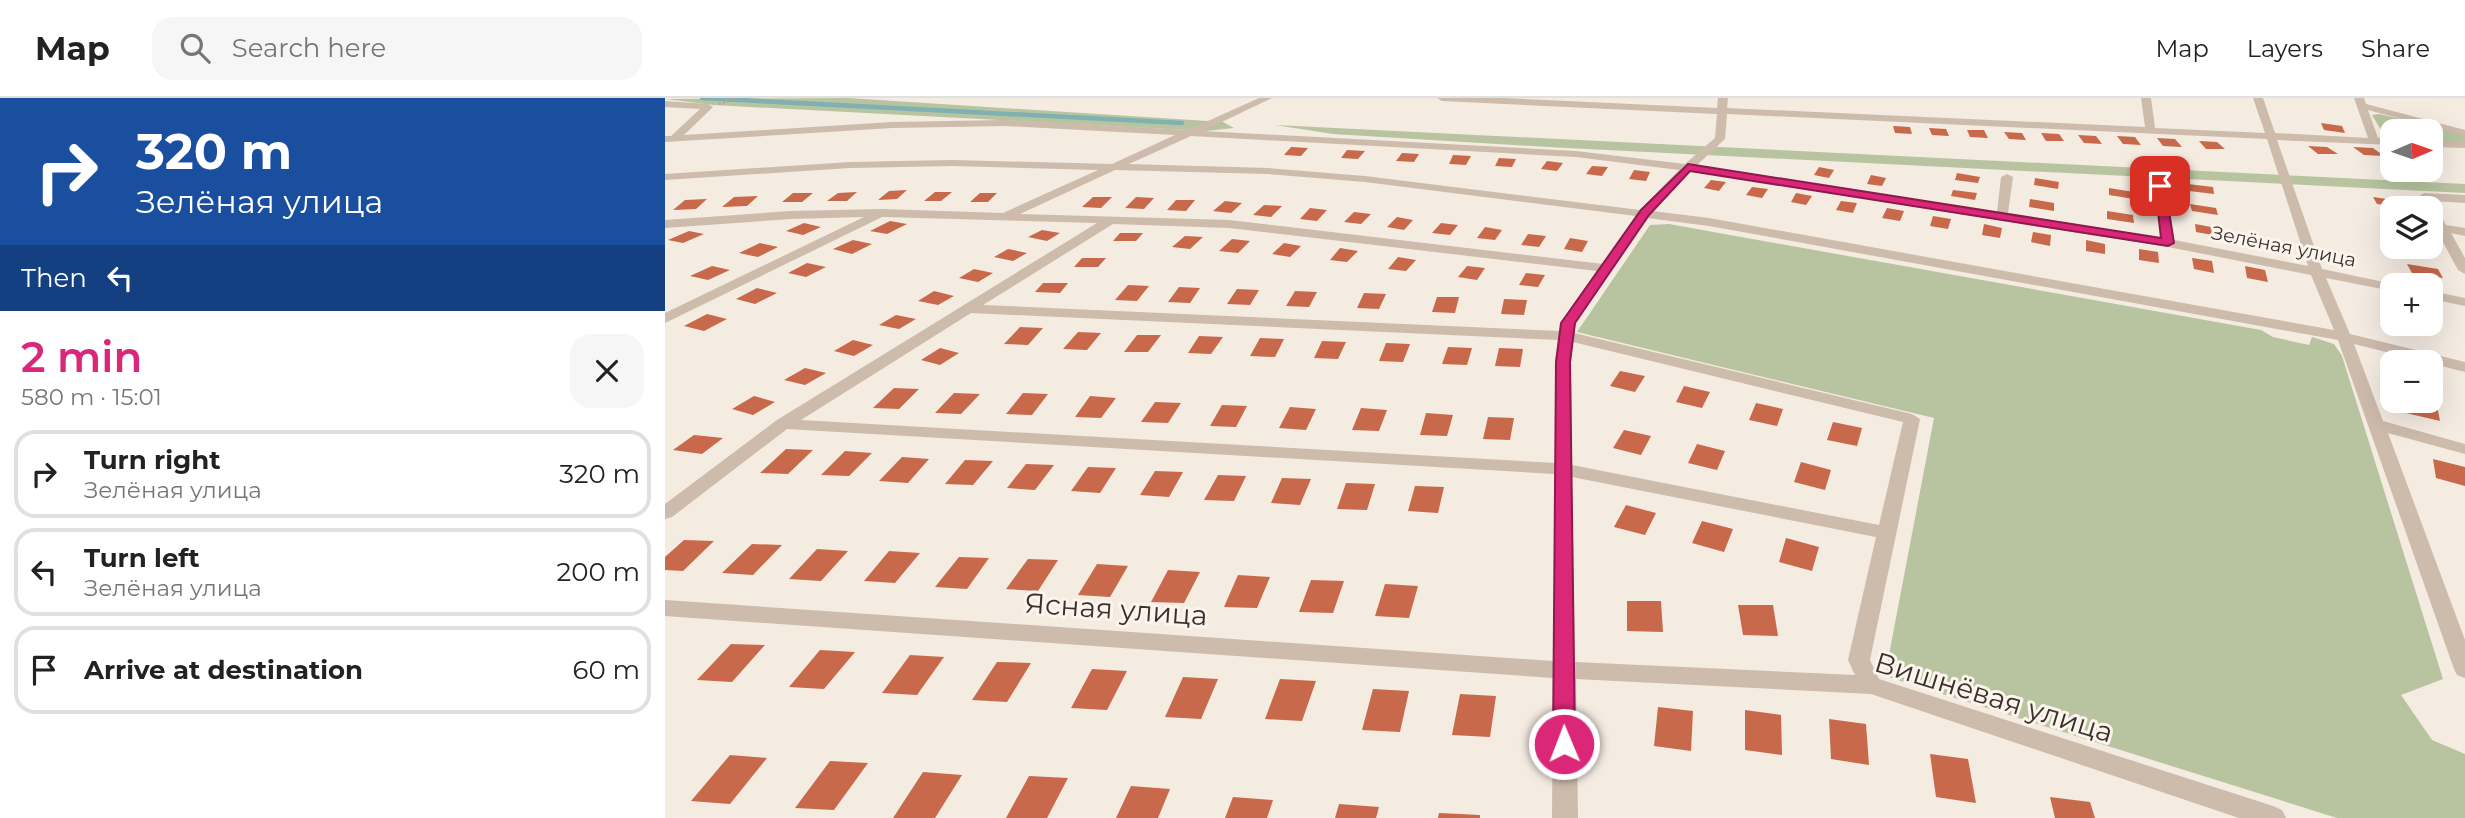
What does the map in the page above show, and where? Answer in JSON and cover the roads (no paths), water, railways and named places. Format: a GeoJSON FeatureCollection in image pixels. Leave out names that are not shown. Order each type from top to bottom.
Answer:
{"type":"FeatureCollection","features":[{"type":"Feature","properties":{"kind":"street"},"geometry":{"type":"LineString","coordinates":[[1006,215],[1267,98]]}},
{"type":"Feature","properties":{"kind":"street"},"geometry":{"type":"LineString","coordinates":[[1442,98],[2380,141]]}},
{"type":"Feature","properties":{"kind":"street"},"geometry":{"type":"LineString","coordinates":[[1565,818],[1563,362],[1568,323],[1645,212],[1688,167],[1720,139],[1723,98]]}},
{"type":"Feature","properties":{"kind":"street"},"geometry":{"type":"LineString","coordinates":[[2146,98],[2150,130]]}},
{"type":"Feature","properties":{"kind":"street"},"geometry":{"type":"LineString","coordinates":[[2258,98],[2316,271],[2377,425],[2465,669]]}},
{"type":"Feature","properties":{"kind":"street"},"geometry":{"type":"LineString","coordinates":[[2362,102],[2374,141]]}},
{"type":"Feature","properties":{"kind":"street"},"geometry":{"type":"LineString","coordinates":[[2362,102],[2465,133]]}},
{"type":"Feature","properties":{"kind":"street"},"geometry":{"type":"LineString","coordinates":[[665,104],[708,107],[670,139]]}},
{"type":"Feature","properties":{"kind":"street","name":"Зелёная улица"},"geometry":{"type":"LineString","coordinates":[[670,139],[946,122],[1187,132],[1576,154],[1688,167],[2002,216],[2168,243],[2380,284]]}},
{"type":"Feature","properties":{"kind":"street"},"geometry":{"type":"LineString","coordinates":[[2443,144],[2465,145]]}},
{"type":"Feature","properties":{"kind":"street"},"geometry":{"type":"LineString","coordinates":[[665,177],[907,164],[1268,172],[1365,179],[1645,212],[2344,337],[2465,367]]}},
{"type":"Feature","properties":{"kind":"street"},"geometry":{"type":"LineString","coordinates":[[2002,216],[2007,177]]}},
{"type":"Feature","properties":{"kind":"street"},"geometry":{"type":"LineString","coordinates":[[2160,186],[2168,243]]}},
{"type":"Feature","properties":{"kind":"street"},"geometry":{"type":"LineString","coordinates":[[2443,198],[2465,199]]}},
{"type":"Feature","properties":{"kind":"street"},"geometry":{"type":"LineString","coordinates":[[669,225],[790,215],[882,213],[1229,224],[1606,268]]}},
{"type":"Feature","properties":{"kind":"street"},"geometry":{"type":"LineString","coordinates":[[665,318],[882,213]]}},
{"type":"Feature","properties":{"kind":"street"},"geometry":{"type":"LineString","coordinates":[[665,513],[783,424],[1111,220]]}},
{"type":"Feature","properties":{"kind":"street"},"geometry":{"type":"LineString","coordinates":[[2443,228],[2465,232]]}},
{"type":"Feature","properties":{"kind":"street"},"geometry":{"type":"LineString","coordinates":[[2443,230],[2465,270]]}},
{"type":"Feature","properties":{"kind":"street"},"geometry":{"type":"LineString","coordinates":[[2443,297],[2465,302]]}},
{"type":"Feature","properties":{"kind":"street"},"geometry":{"type":"LineString","coordinates":[[968,309],[1567,336],[1912,419],[1859,660],[1871,685]]}},
{"type":"Feature","properties":{"kind":"street"},"geometry":{"type":"LineString","coordinates":[[783,424],[1563,469],[1887,533]]}},
{"type":"Feature","properties":{"kind":"street"},"geometry":{"type":"LineString","coordinates":[[2377,425],[2465,449]]}},
{"type":"Feature","properties":{"kind":"street","name":"Ясная улица"},"geometry":{"type":"LineString","coordinates":[[665,608],[1563,670]]}},
{"type":"Feature","properties":{"kind":"street","name":"Вишнёвая улица"},"geometry":{"type":"LineString","coordinates":[[1563,670],[1871,685],[2273,818]]}},
{"type":"Feature","properties":{"kind":"waterway"},"geometry":{"type":"LineString","coordinates":[[702,98],[1182,123]]}}]}
